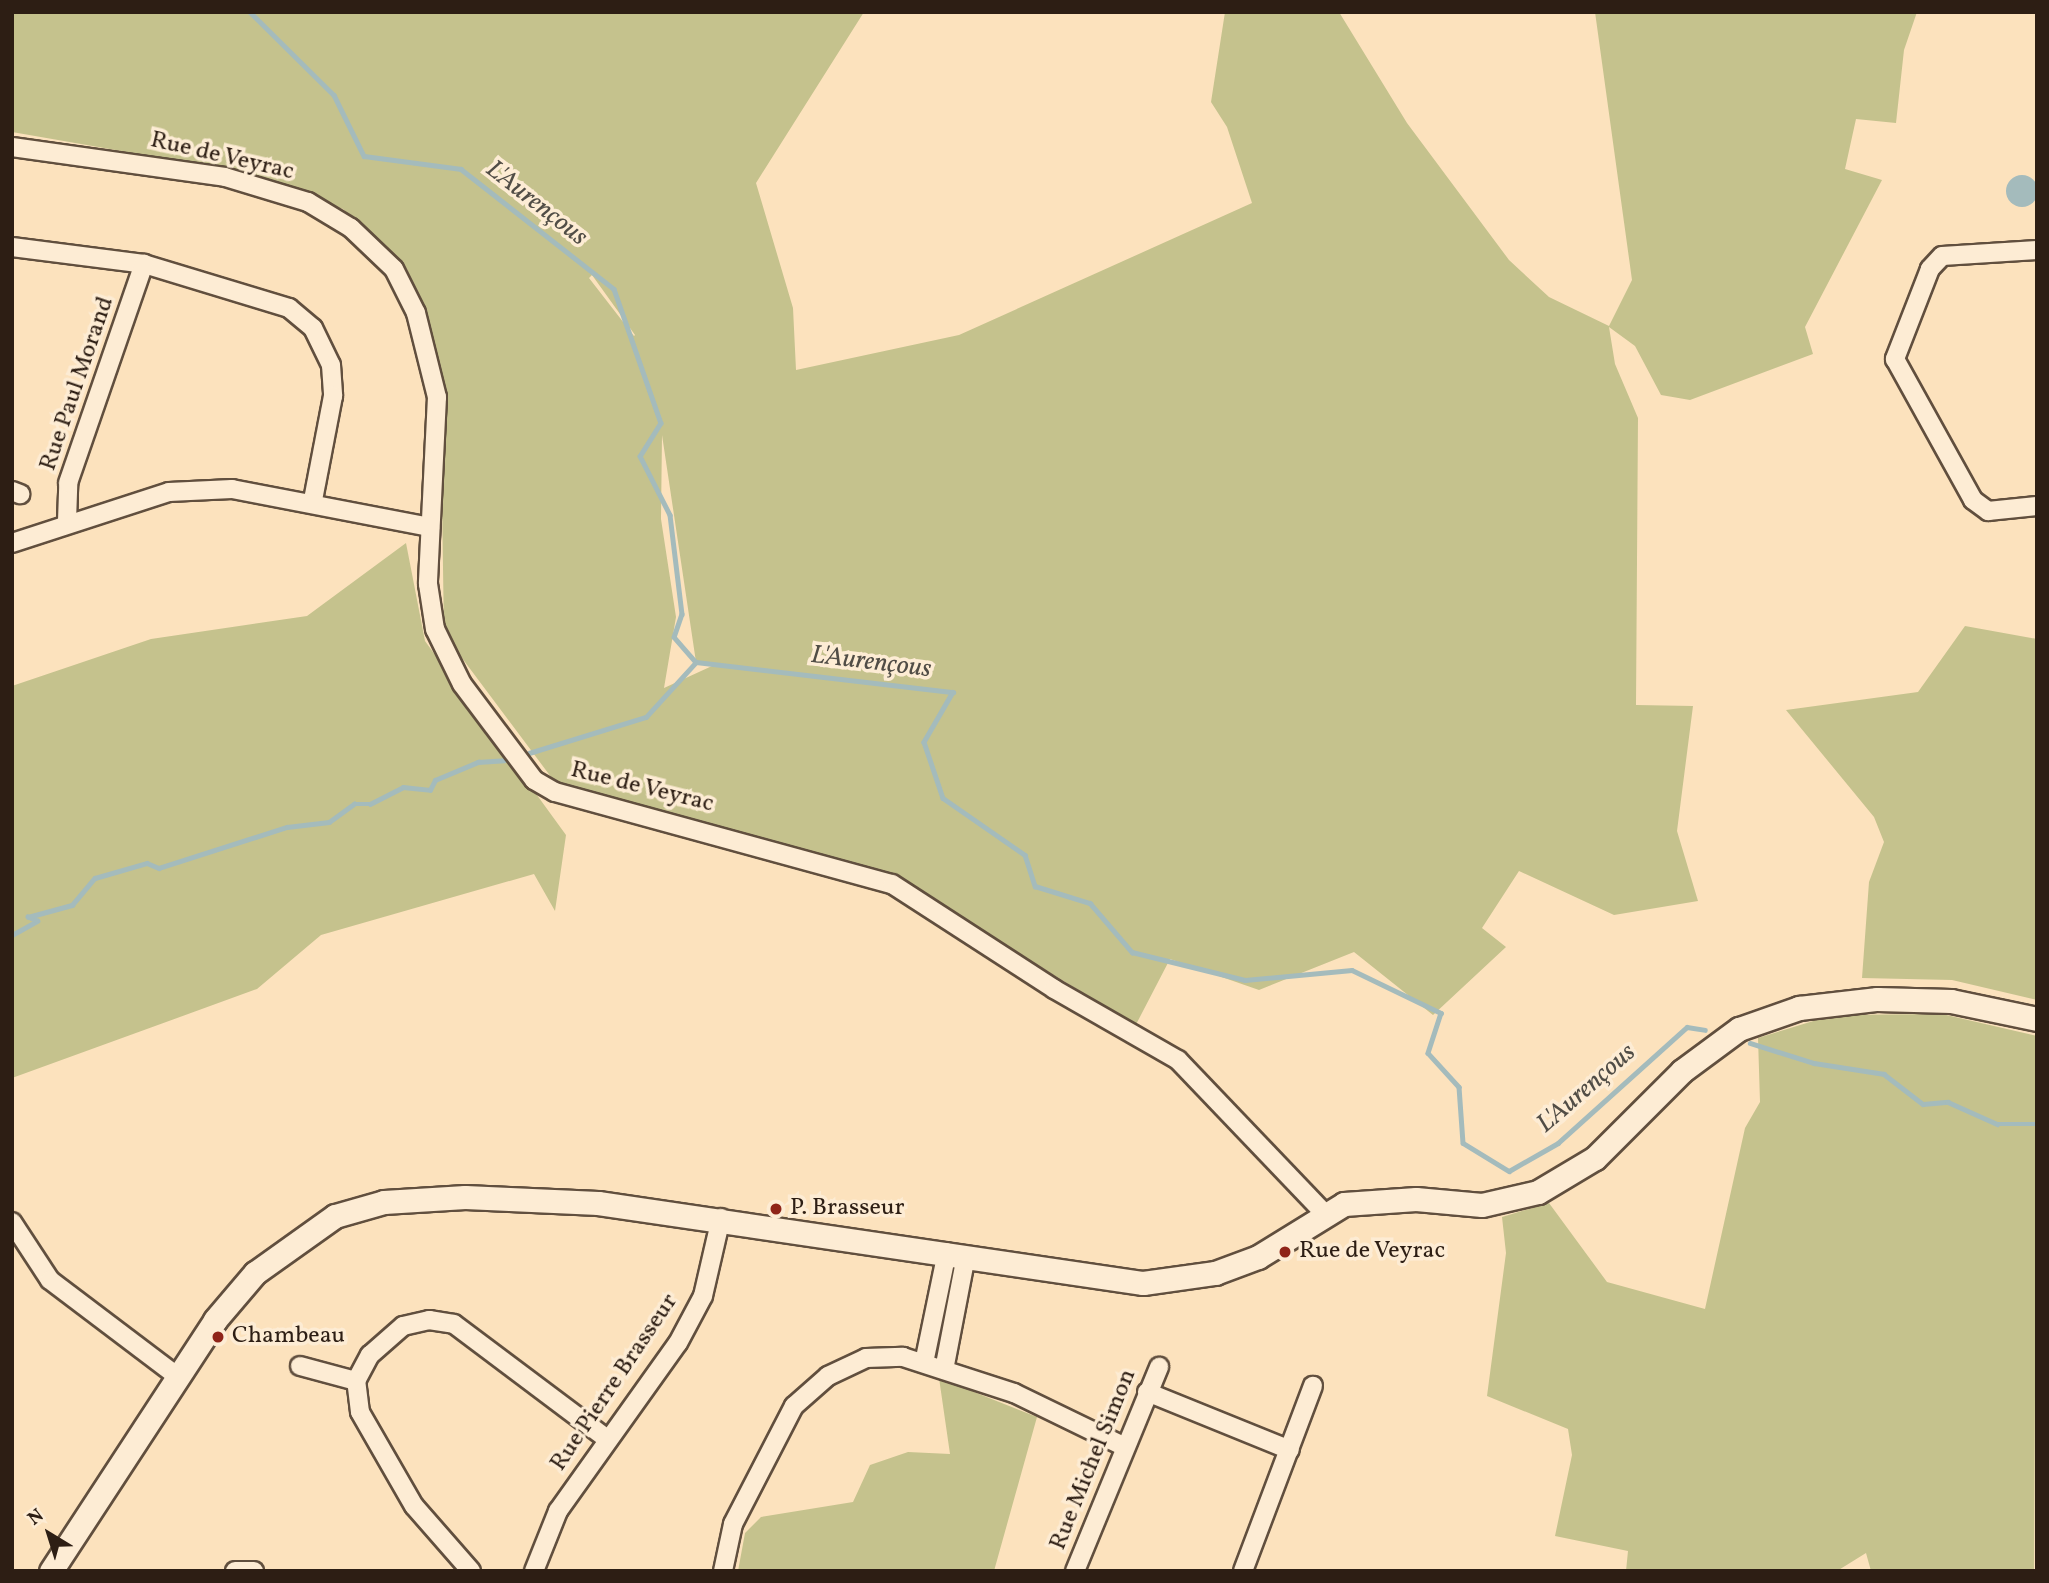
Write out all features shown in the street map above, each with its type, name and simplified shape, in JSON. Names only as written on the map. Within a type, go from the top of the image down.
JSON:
[{"type":"main road","points":[[51,1571],[177,1376],[256,1273],[335,1216],[384,1202],[492,1198],[721,1218],[1143,1283],[1215,1273],[1258,1257],[1344,1204],[1379,1199],[1482,1205],[1538,1192],[1595,1158],[1682,1070],[1739,1029],[1799,1008],[1877,999],[1951,1001],[2037,1019]]},
{"type":"street","name":"Rue de Veyrac","points":[[12,147],[225,177],[308,202],[351,228],[394,269],[416,313],[436,397],[428,584],[435,629],[462,684],[534,779],[555,792],[892,884],[1178,1060],[1326,1215]]},
{"type":"street","points":[[12,247],[144,264],[289,308],[313,328],[331,365],[334,396],[313,500]]},
{"type":"street","points":[[2037,250],[1942,256],[1930,269],[1895,359],[1973,500],[1988,511],[2037,506]]},
{"type":"street","name":"Rue Paul Morand","points":[[67,521],[68,483],[144,264]]},
{"type":"street","points":[[12,543],[67,521],[169,492],[232,489],[313,500],[430,527]]},
{"type":"street","name":"Rue Pierre Brasseur","points":[[534,1571],[558,1511],[606,1438],[678,1343],[703,1296],[721,1218]]},
{"type":"street","points":[[12,1222],[50,1280],[177,1376]]},
{"type":"street","points":[[924,1363],[956,1254]]},
{"type":"street","points":[[944,1370],[956,1254]]},
{"type":"street","points":[[471,1571],[414,1506],[360,1412],[356,1381],[370,1355],[403,1326],[429,1320],[454,1324],[606,1438]]},
{"type":"street","points":[[723,1571],[733,1524],[794,1406],[828,1376],[866,1358],[924,1363],[1014,1393],[1123,1446]]},
{"type":"street","points":[[300,1366],[356,1381]]},
{"type":"street","name":"Rue Michel Simon","points":[[1075,1571],[1123,1446],[1158,1367]]},
{"type":"street","points":[[1243,1571],[1313,1386]]},
{"type":"street","points":[[1147,1392],[1290,1450]]},
{"type":"street","points":[[235,1571],[254,1571]]},
{"type":"shaded area","points":[[12,12],[864,12],[756,183],[793,308],[796,370],[959,335],[1252,203],[1227,127],[1211,102],[1225,12],[1339,12],[1407,123],[1509,260],[1549,297],[1609,326],[1632,280],[1595,12],[1917,12],[1904,50],[1896,123],[1856,119],[1845,169],[1882,180],[1805,327],[1813,354],[1690,400],[1661,395],[1635,346],[1609,327],[1615,364],[1638,418],[1636,705],[1693,706],[1677,831],[1698,901],[1614,915],[1519,871],[1482,928],[1506,947],[1433,1015],[1354,952],[1259,990],[1170,959],[1129,1038],[1080,991],[883,871],[557,785],[444,634],[440,368],[407,269],[343,209],[236,171],[12,132]],"holes":[[[592,275],[635,335],[634,336],[589,278]],[[662,435],[696,662],[712,666],[664,688],[676,617],[661,519]]]},
{"type":"shaded area","points":[[406,543],[425,641],[566,835],[555,911],[534,874],[321,935],[257,989],[12,1078],[12,686],[151,639],[307,616]]},
{"type":"shaded area","points":[[1965,626],[2037,639],[2037,1000],[1952,980],[1862,978],[1869,882],[1884,842],[1874,817],[1786,710],[1918,692]]},
{"type":"shaded area","points":[[1942,1014],[2037,1036],[2034,1571],[1871,1571],[1866,1553],[1837,1571],[1626,1571],[1628,1551],[1555,1536],[1572,1455],[1568,1429],[1487,1396],[1506,1253],[1502,1217],[1549,1203],[1607,1282],[1705,1309],[1745,1128],[1760,1102],[1758,1038],[1833,1015]]},
{"type":"shaded area","points":[[939,1378],[1037,1417],[994,1571],[738,1571],[745,1533],[761,1517],[853,1502],[870,1465],[908,1452],[950,1454]]},
{"type":"water","points":[[2022,175],[2033,180],[2038,191],[2033,202],[2022,207],[2011,202],[2006,191],[2011,180]]},
{"type":"waterway","name":"L'Aurençous","points":[[250,12],[334,95],[364,156],[461,169],[614,289],[661,423],[640,456],[670,515],[682,614],[674,637],[696,662],[953,692],[924,742],[943,798],[1025,855],[1035,886],[1090,903],[1132,952],[1245,980],[1352,970],[1441,1013],[1428,1053],[1459,1087],[1463,1143],[1509,1171],[1558,1143],[1687,1027],[1705,1030]]},
{"type":"waterway","points":[[529,753],[646,717],[696,662]]},
{"type":"waterway","points":[[12,935],[37,921],[28,917],[72,905],[95,878],[147,863],[159,868],[287,827],[329,822],[354,804],[370,804],[403,787],[430,790],[435,780],[478,762],[504,760]]},
{"type":"waterway","name":"L'Aurençous","points":[[1750,1043],[1814,1063],[1884,1074],[1923,1104],[1948,1102],[1997,1124],[2037,1124]]},
{"type":"place","name":"P. Brasseur","points":[[776,1209]]},
{"type":"place","name":"Rue de Veyrac","points":[[1285,1252]]},
{"type":"place","name":"Chambeau","points":[[218,1337]]}]
